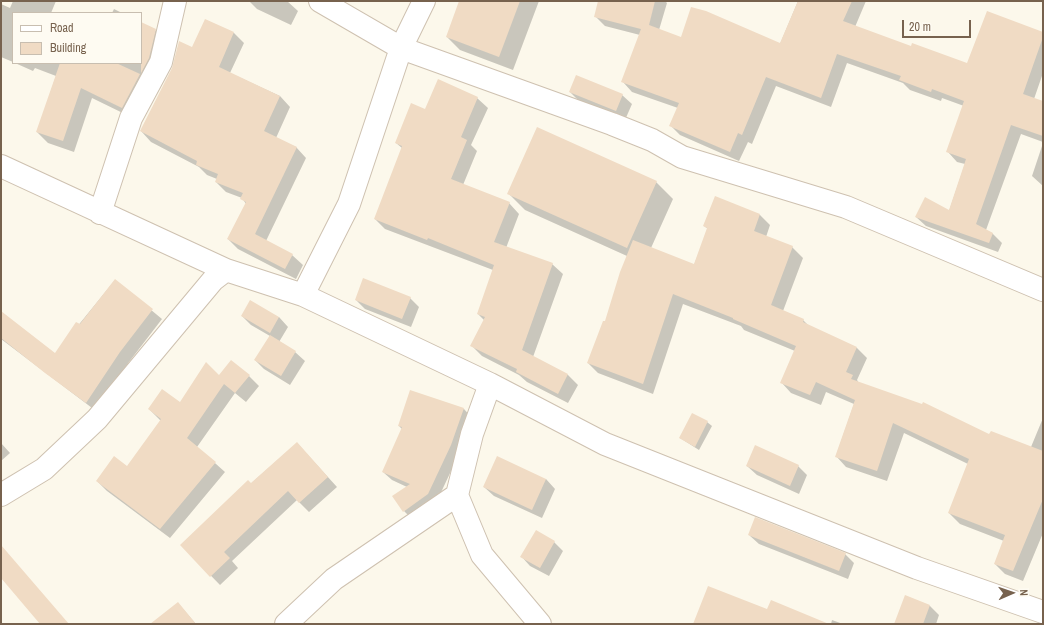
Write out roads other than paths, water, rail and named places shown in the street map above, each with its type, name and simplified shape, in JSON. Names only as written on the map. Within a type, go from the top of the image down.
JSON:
[{"type":"street","points":[[100,213],[131,118],[161,62],[175,1]]},
{"type":"street","points":[[320,1],[401,48],[612,124],[652,140],[682,157],[846,207],[1043,290]]},
{"type":"street","points":[[303,295],[349,204],[401,48],[424,1]]},
{"type":"street","points":[[1,166],[226,270],[303,295],[490,384],[605,444],[910,565],[1043,612]]},
{"type":"street","points":[[1,495],[44,469],[97,419],[213,280],[226,270]]},
{"type":"street","points":[[490,384],[472,434],[457,495],[482,554],[540,624]]},
{"type":"street","points":[[286,624],[334,579],[457,495]]}]
